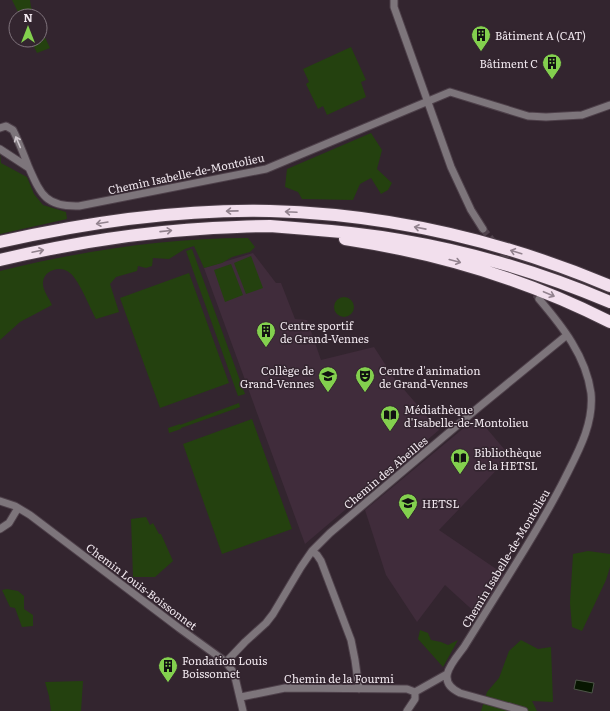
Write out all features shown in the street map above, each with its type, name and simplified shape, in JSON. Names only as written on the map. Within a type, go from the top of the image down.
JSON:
[{"type":"highway","points":[[0,242],[74,227],[144,217],[199,212],[270,211],[312,213],[397,224],[446,233],[530,256],[610,286]]},
{"type":"highway","points":[[0,260],[54,248],[123,236],[170,231],[212,228],[336,231],[384,236],[485,258],[532,272],[610,302]]},
{"type":"highway","points":[[270,230],[348,240],[405,250],[453,261],[522,283],[566,301],[610,322]]},
{"type":"street","points":[[394,0],[394,7],[456,179],[471,210],[483,229]]},
{"type":"street","name":"Chemin Isabelle-de-Montolieu","points":[[0,128],[6,126],[13,130],[38,190],[46,198],[56,204],[66,207],[79,206],[266,169],[427,100],[450,92],[528,116],[546,117],[582,115],[610,105]]},
{"type":"street","points":[[0,149],[29,168]]},
{"type":"street","name":"Chemin Isabelle-de-Montolieu","points":[[447,674],[537,530],[582,446],[589,419],[591,394],[585,370],[579,355],[567,335],[539,299]]},
{"type":"street","name":"Chemin des Abeilles","points":[[226,662],[266,622],[300,566],[330,532],[567,335]]},
{"type":"street","name":"Chemin Louis-Boissonnet","points":[[0,501],[18,508],[30,515],[226,662],[234,673],[241,697],[243,711]]},
{"type":"street","points":[[0,529],[9,523],[18,508]]},
{"type":"street","points":[[312,551],[321,561],[351,640],[356,660],[359,689]]},
{"type":"street","points":[[407,711],[415,699],[414,692],[447,674],[448,684],[455,691],[524,711]]},
{"type":"street","name":"Chemin de la Fourmi","points":[[241,697],[285,688],[407,690],[414,692]]},
{"type":"shaded area","name":"Collège de Grand-Vennes","points":[[253,253],[276,283],[281,283],[295,319],[307,320],[321,360],[374,347],[394,378],[439,430],[305,544],[204,268]]},
{"type":"shaded area","name":"HETSL","points":[[477,417],[510,456],[439,530],[505,575],[479,616],[445,585],[417,622],[386,575],[365,510]]},
{"type":"shaded area","points":[[576,680],[594,683],[592,693],[574,689]]},
{"type":"green space","points":[[12,0],[30,0],[31,8],[16,8]]},
{"type":"green space","points":[[48,44],[50,48],[37,53],[35,48],[48,48]]},
{"type":"green space","points":[[351,47],[366,80],[361,82],[366,97],[327,115],[323,106],[318,109],[306,84],[309,82],[303,69]]},
{"type":"green space","points":[[371,133],[382,150],[377,169],[392,183],[388,190],[381,194],[371,178],[360,184],[353,200],[302,199],[298,192],[285,187],[287,169]]},
{"type":"green space","points":[[0,154],[1,163],[27,177],[34,194],[43,205],[66,212],[67,219],[0,234]]},
{"type":"green space","points":[[248,238],[255,247],[250,252],[232,257],[222,263],[204,268],[194,246],[185,249],[169,259],[153,258],[152,266],[146,268],[138,266],[137,271],[116,277],[110,284],[119,312],[96,319],[81,288],[70,273],[62,269],[54,270],[46,274],[43,282],[45,291],[52,305],[20,322],[0,340],[0,271],[61,257],[123,247],[186,240]]},
{"type":"green space","points":[[192,249],[245,394],[238,396],[186,251]]},
{"type":"green space","points":[[251,256],[263,288],[246,294],[234,263]]},
{"type":"green space","points":[[231,264],[243,295],[225,302],[214,270]]},
{"type":"green space","points":[[189,273],[229,383],[160,408],[120,298]]},
{"type":"green space","points":[[340,297],[348,297],[354,303],[354,311],[348,317],[340,317],[334,311],[334,303]]},
{"type":"green space","points":[[239,403],[240,407],[169,433],[168,428]]},
{"type":"green space","points":[[252,419],[292,529],[222,554],[183,444]]},
{"type":"green space","points":[[146,517],[150,525],[153,523],[159,534],[161,534],[173,561],[155,577],[133,577],[131,519]]},
{"type":"green space","points":[[588,551],[610,554],[610,567],[606,580],[582,631],[572,627],[570,603],[573,554]]},
{"type":"green space","points":[[7,589],[18,591],[24,596],[24,609],[33,615],[33,626],[22,627],[15,608],[10,607],[2,590]]},
{"type":"green space","points":[[420,630],[428,633],[431,640],[448,645],[458,640],[443,667],[418,639]]},
{"type":"green space","points":[[521,640],[538,649],[551,647],[553,702],[532,701],[537,711],[481,711],[487,692],[499,678],[509,651]]},
{"type":"green space","points":[[83,681],[81,711],[51,711],[45,682]]},
{"type":"tunnel","points":[[483,229],[539,299]]},
{"type":"place","name":"Bâtiment A (CAT)","points":[[481,52]]},
{"type":"place","name":"Bâtiment C","points":[[552,80]]},
{"type":"place","name":"Centre sportif de Grand-Vennes","points":[[266,348]]},
{"type":"place","name":"Collège de Grand-Vennes","points":[[328,393]]},
{"type":"place","name":"Centre d'animation de Grand-Vennes","points":[[365,393]]},
{"type":"place","name":"Médiathèque d'Isabelle-de-Montolieu","points":[[390,432]]},
{"type":"place","name":"Bibliothèque de la HETSL","points":[[460,475]]},
{"type":"place","name":"HETSL","points":[[408,520]]},
{"type":"place","name":"Fondation Louis Boissonnet","points":[[168,683]]}]
